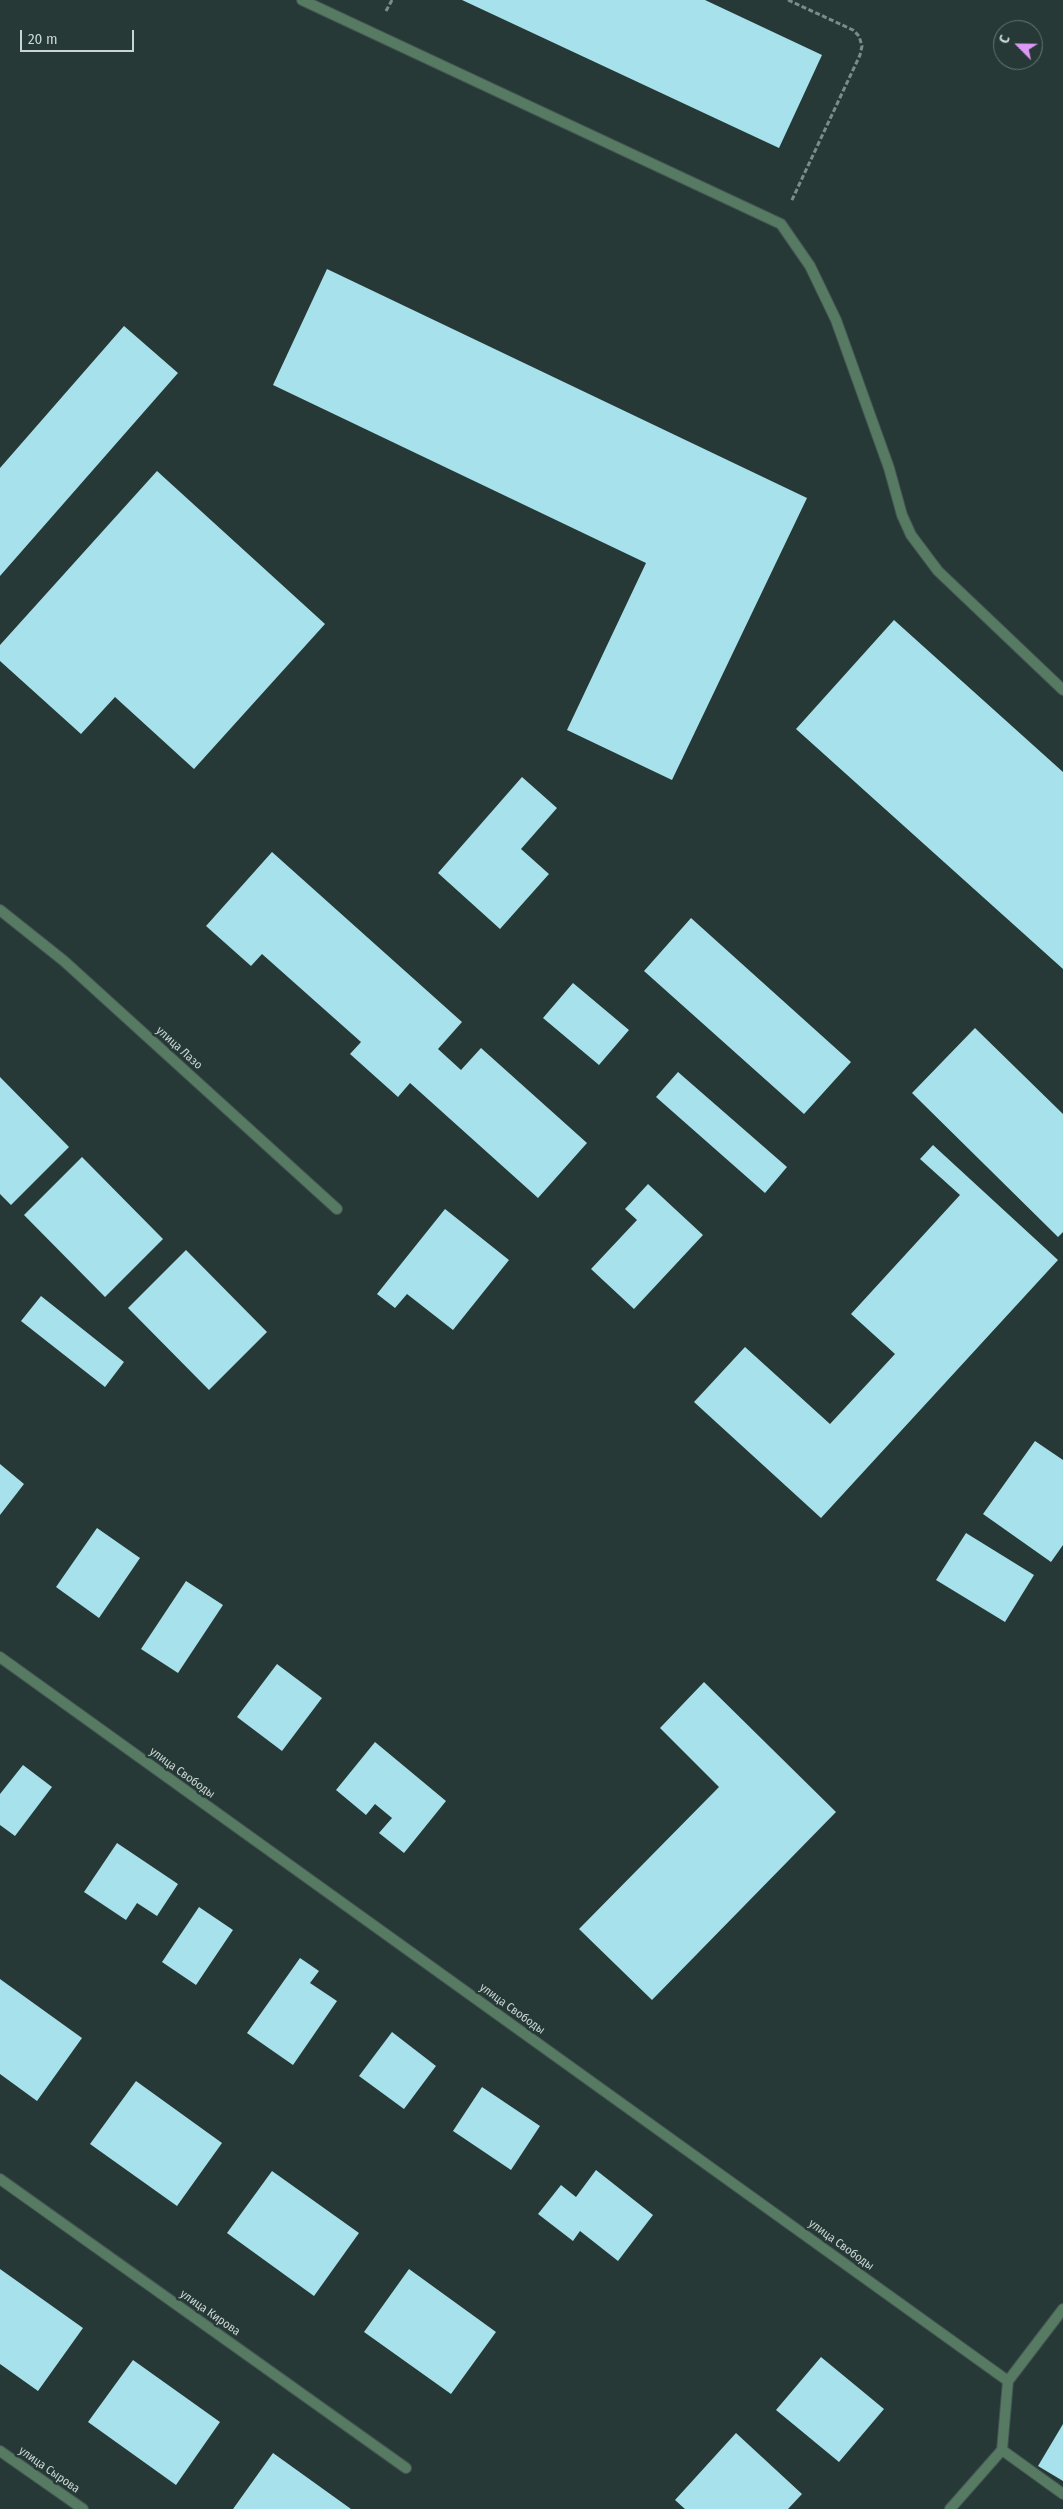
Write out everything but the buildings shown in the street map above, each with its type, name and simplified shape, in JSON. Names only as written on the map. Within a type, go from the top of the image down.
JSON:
[{"type":"street","points":[[302,0],[781,224],[810,266],[836,320],[889,468],[902,515],[911,534],[938,571],[1063,690]]},
{"type":"street","name":"улица Лазо","points":[[0,910],[64,960],[337,1209]]},
{"type":"street","name":"улица Свободы","points":[[0,1657],[1008,2381]]},
{"type":"street","name":"улица Кирова","points":[[0,2179],[406,2468]]},
{"type":"street","points":[[950,2509],[1002,2450],[1008,2381],[1063,2309]]},
{"type":"street","points":[[1002,2450],[1063,2494]]},
{"type":"street","name":"улица Сырова","points":[[0,2451],[83,2509]]},
{"type":"path","points":[[781,224],[860,56],[862,46],[859,36],[853,30],[788,0]]}]
